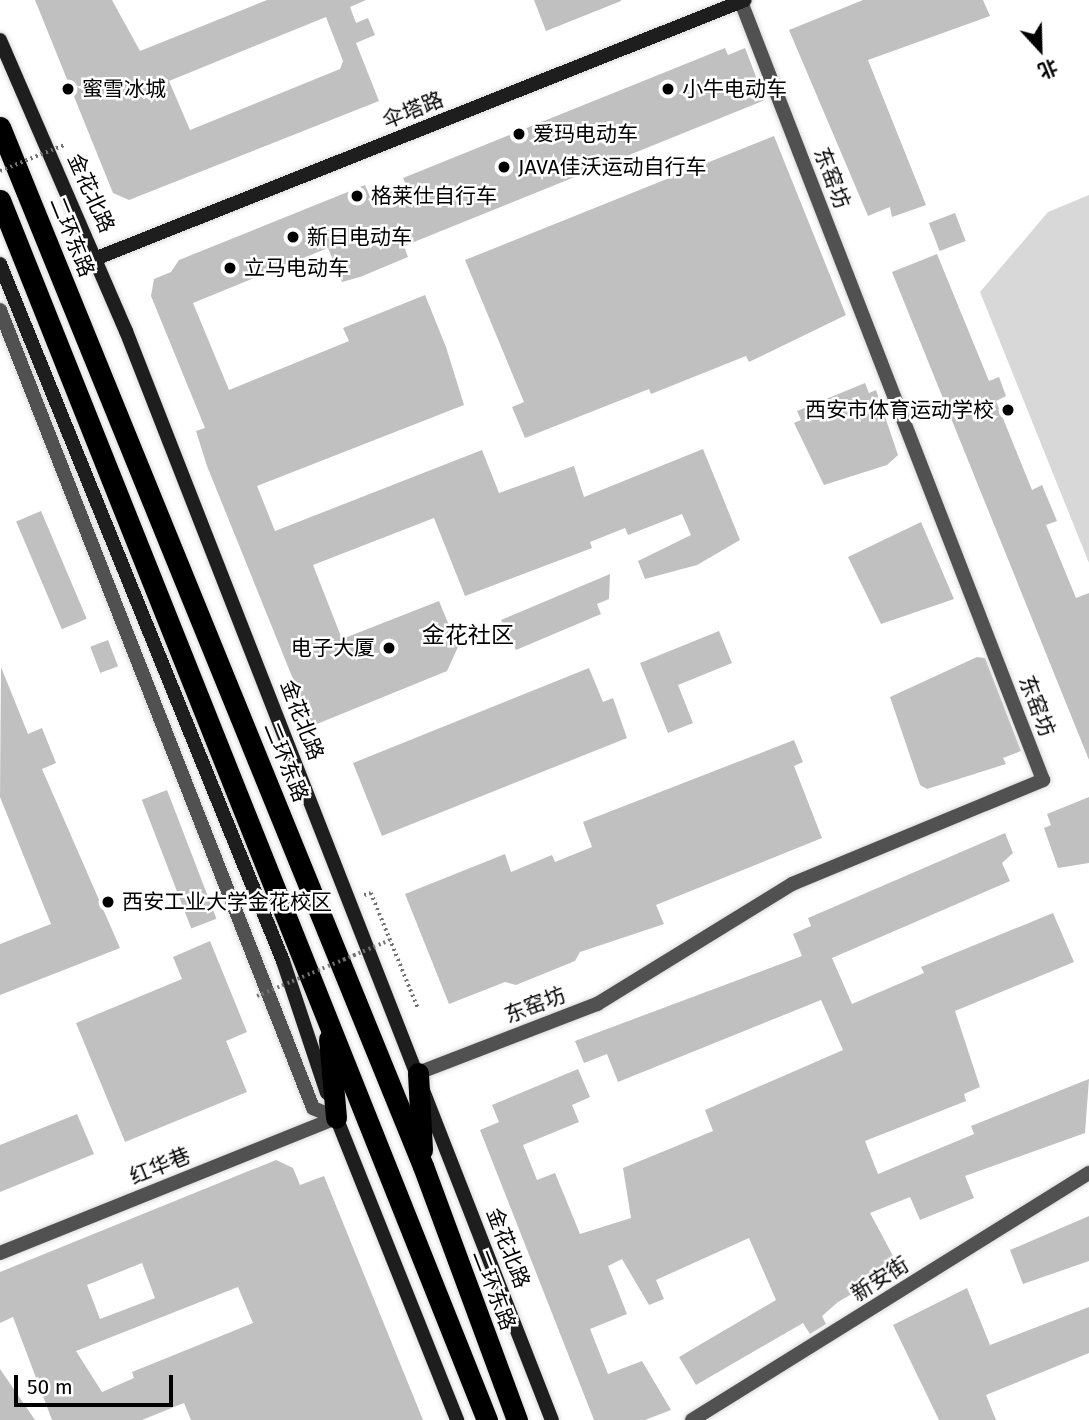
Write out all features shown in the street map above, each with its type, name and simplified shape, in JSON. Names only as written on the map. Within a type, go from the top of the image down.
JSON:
[{"type":"highway","name":"二环东路","points":[[0,127],[423,1166],[517,1420]]},
{"type":"highway","points":[[0,200],[487,1420]]},
{"type":"highway","points":[[327,1020],[336,1118]]},
{"type":"highway","points":[[418,1073],[423,1166]]},
{"type":"main road","name":"伞塔路","points":[[97,258],[743,1]]},
{"type":"main road","name":"金花北路","points":[[0,40],[97,258],[552,1420]]},
{"type":"main road","points":[[1,272],[283,961],[336,1118],[457,1420]]},
{"type":"street","name":"东窑坊","points":[[418,1073],[597,1004],[792,884],[1043,780],[743,1]]},
{"type":"street","points":[[0,310],[313,1108],[336,1118]]},
{"type":"street","name":"红华巷","points":[[0,1253],[336,1118]]},
{"type":"street","name":"新安街","points":[[692,1420],[1089,1173]]},
{"type":"path","points":[[0,171],[64,145]]},
{"type":"path","points":[[370,893],[418,1007]]},
{"type":"path","points":[[257,996],[390,940]]},
{"type":"shaded area","points":[[1089,195],[1089,563],[980,292],[1048,212]]},
{"type":"building","points":[[35,0],[112,0],[140,51],[267,0],[366,0],[350,7],[356,23],[368,18],[375,35],[356,43],[379,101],[129,200],[113,193]],"holes":[[[326,17],[343,61],[340,69],[190,130],[169,81]]]},
{"type":"building","points":[[534,0],[621,0],[621,1],[546,31]]},
{"type":"building","points":[[863,0],[983,0],[990,16],[868,60],[926,205],[892,217],[890,207],[868,216],[789,30]]},
{"type":"building","points":[[725,48],[728,55],[745,48],[765,100],[404,246],[408,257],[360,277],[342,282],[328,248],[193,303],[229,390],[349,341],[343,328],[425,295],[446,347],[464,405],[257,486],[275,531],[482,450],[499,493],[574,466],[584,497],[703,449],[740,540],[697,565],[645,579],[638,561],[691,535],[682,514],[628,535],[625,528],[590,542],[592,548],[465,596],[434,518],[313,565],[342,639],[439,601],[458,647],[447,671],[312,726],[207,466],[196,431],[205,428],[151,296],[154,279],[171,272],[179,260],[365,185],[371,199],[406,185],[403,178]]},
{"type":"building","points":[[774,136],[846,315],[749,362],[746,356],[651,394],[649,389],[525,438],[512,407],[524,402],[465,260]]},
{"type":"building","points":[[955,213],[966,241],[940,251],[929,223]]},
{"type":"building","points":[[937,254],[989,381],[999,377],[1006,396],[996,401],[1032,490],[1042,485],[1057,521],[1046,525],[1076,598],[1089,593],[1089,760],[892,272]]},
{"type":"building","points":[[865,383],[869,393],[876,390],[898,455],[887,465],[824,485],[794,423],[801,420],[797,411]]},
{"type":"building","points":[[41,511],[87,619],[62,629],[16,522]]},
{"type":"building","points":[[921,522],[954,599],[881,624],[848,557]]},
{"type":"building","points":[[610,574],[609,599],[597,604],[601,614],[516,650],[501,620]]},
{"type":"building","points":[[719,631],[732,663],[678,685],[693,723],[668,733],[640,663]]},
{"type":"building","points":[[108,640],[118,666],[100,673],[90,647]]},
{"type":"building","points":[[977,657],[985,658],[1021,751],[1003,758],[1006,764],[927,789],[920,785],[890,697]]},
{"type":"building","points":[[1,667],[28,734],[42,728],[56,763],[42,769],[120,948],[0,995],[0,944],[51,924],[0,797]]},
{"type":"building","points":[[589,668],[603,702],[613,698],[627,738],[382,836],[353,763]]},
{"type":"building","points":[[794,740],[803,762],[794,766],[822,838],[656,905],[664,924],[580,952],[575,961],[516,985],[505,982],[449,1004],[405,894],[505,854],[511,872],[552,855],[555,862],[592,847],[583,822]]},
{"type":"building","points":[[167,790],[216,919],[191,929],[142,800]]},
{"type":"building","points":[[1089,797],[1089,863],[1058,868],[1044,828],[1051,825],[1047,814]]},
{"type":"building","points":[[1005,833],[1013,853],[1002,863],[1010,881],[832,958],[852,1004],[924,973],[921,967],[1053,913],[1074,962],[955,1011],[980,1087],[964,1094],[966,1101],[865,1141],[878,1174],[974,1134],[971,1126],[1089,1079],[1085,1133],[965,1176],[974,1198],[920,1220],[910,1197],[870,1213],[899,1267],[838,1302],[822,1316],[826,1324],[810,1334],[803,1323],[696,1385],[679,1357],[776,1300],[749,1238],[656,1280],[664,1299],[649,1305],[622,1259],[608,1266],[627,1314],[590,1329],[608,1374],[642,1361],[671,1410],[645,1420],[594,1420],[480,1130],[499,1122],[492,1105],[578,1069],[590,1097],[572,1105],[579,1122],[523,1145],[537,1180],[555,1173],[580,1234],[631,1218],[623,1168],[713,1131],[705,1110],[843,1050],[821,1000],[618,1082],[607,1054],[584,1063],[575,1041],[802,956],[793,934],[811,926],[808,918]]},
{"type":"building","points":[[210,941],[247,1032],[226,1041],[247,1092],[125,1142],[76,1023],[182,979],[173,957]]},
{"type":"building","points":[[77,1114],[94,1154],[0,1192],[0,1145]]},
{"type":"building","points":[[276,1160],[293,1168],[300,1185],[324,1176],[423,1420],[191,1420],[184,1403],[142,1420],[52,1420],[13,1317],[0,1323],[0,1272]],"holes":[[[142,1263],[155,1298],[100,1319],[87,1285]],[[238,1287],[253,1323],[132,1372],[134,1378],[102,1392],[76,1351]]]},
{"type":"building","points":[[1089,1216],[1089,1261],[1023,1284],[1010,1250]]},
{"type":"building","points":[[967,1288],[990,1345],[1089,1307],[1089,1353],[986,1395],[996,1420],[939,1420],[893,1325]]},
{"type":"building","points":[[0,1369],[35,1420],[0,1420]]},
{"type":"place","name":"蜜雪冰城","points":[[68,89]]},
{"type":"place","name":"小牛电动车","points":[[668,89]]},
{"type":"place","name":"爱玛电动车","points":[[519,134]]},
{"type":"place","name":"JAVA佳沃运动自行车","points":[[504,167]]},
{"type":"place","name":"格莱仕自行车","points":[[357,196]]},
{"type":"place","name":"新日电动车","points":[[293,237]]},
{"type":"place","name":"立马电动车","points":[[230,268]]},
{"type":"place","name":"西安市体育运动学校","points":[[1008,410]]},
{"type":"place","name":"电子大厦","points":[[389,648]]},
{"type":"place","name":"西安工业大学金花校区","points":[[108,902]]},
{"type":"district","name":"金花社区","points":[[468,635]]}]
